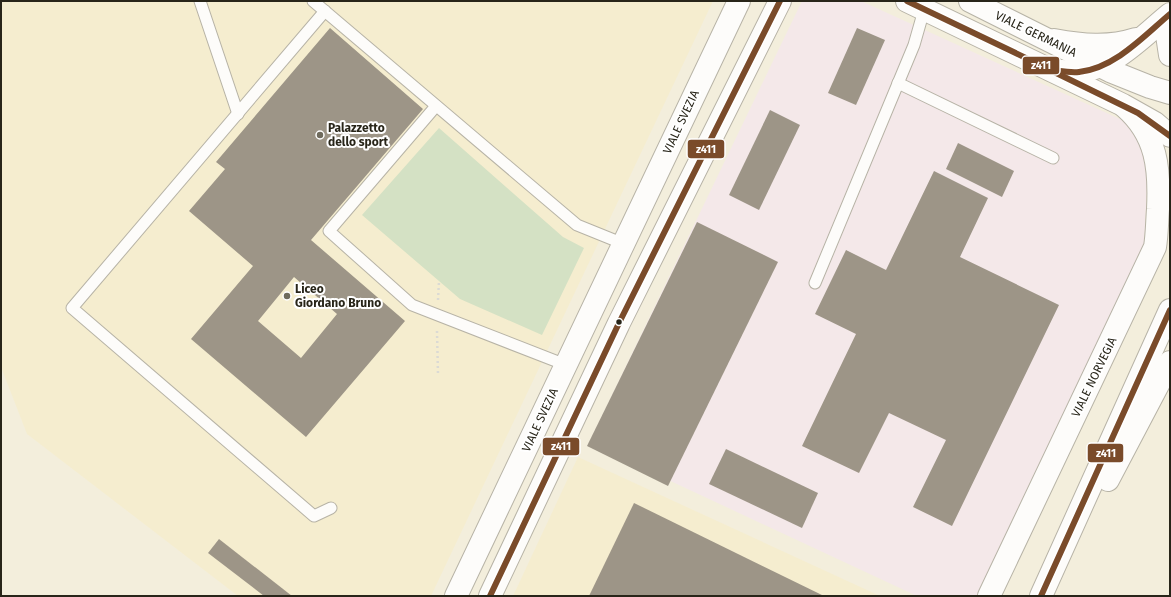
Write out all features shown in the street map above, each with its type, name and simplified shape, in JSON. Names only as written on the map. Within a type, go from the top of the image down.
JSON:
[{"type":"street","name":"VIALE SVEZIA","points":[[456,596],[739,1]]},
{"type":"street","points":[[490,596],[587,393],[619,322],[780,1]]},
{"type":"street","name":"VIALE GERMANIA","points":[[970,1],[1100,65],[1137,82],[1170,93]]},
{"type":"street","points":[[916,5],[1123,105],[1155,123],[1162,142]]},
{"type":"street","points":[[1051,70],[1080,72],[1115,58],[1170,14]]},
{"type":"street","points":[[1170,20],[1167,34],[1170,55]]},
{"type":"street","points":[[1043,38],[1083,45],[1121,44],[1141,37]]},
{"type":"street","name":"VIALE NORVEGIA","points":[[989,596],[1154,252],[1156,242],[1162,142]]},
{"type":"street","points":[[1041,596],[1170,310]]},
{"type":"street","points":[[1046,596],[1170,362]]},
{"type":"lane","points":[[200,1],[238,114]]},
{"type":"lane","points":[[313,1],[577,225],[624,244]]},
{"type":"lane","points":[[815,283],[914,45],[916,5]]},
{"type":"lane","points":[[325,11],[72,308],[314,516],[331,508]]},
{"type":"lane","points":[[898,83],[1053,158]]},
{"type":"lane","points":[[436,106],[329,231],[412,305],[566,365]]},
{"type":"shaded area","name":"Liceo Giordano Bruno","points":[[1,1],[713,1],[431,596],[238,596],[27,434],[1,367]]},
{"type":"shaded area","points":[[802,1],[861,1],[1133,125],[1148,164],[1144,247],[977,596],[917,596],[589,443]]},
{"type":"shaded area","points":[[578,457],[880,596],[513,596]]},
{"type":"green space","points":[[439,128],[563,237],[584,248],[542,335],[460,299],[362,215]]},
{"type":"building","points":[[330,28],[423,109],[311,240],[405,321],[306,437],[191,339],[253,266],[189,211],[225,169],[216,162]],"holes":[[[294,277],[337,314],[301,358],[258,321]]]},
{"type":"building","points":[[857,28],[885,40],[856,105],[828,93]]},
{"type":"building","points":[[770,110],[800,125],[759,210],[729,195]]},
{"type":"building","points":[[958,143],[1014,171],[1002,197],[946,169]]},
{"type":"building","points":[[934,171],[988,198],[960,257],[1059,305],[952,526],[913,507],[946,440],[889,413],[859,473],[802,446],[856,334],[815,314],[846,250],[886,270]]},
{"type":"building","points":[[697,222],[778,262],[668,486],[587,446]]},
{"type":"building","points":[[726,449],[818,493],[802,528],[709,484]]},
{"type":"building","points":[[634,503],[824,596],[589,596]]},
{"type":"building","points":[[219,539],[292,596],[264,596],[208,553]]},
{"type":"transit line","name":"z411","points":[[490,596],[619,323],[780,1]]},
{"type":"transit line","name":"z411","points":[[907,1],[1051,70],[1072,72],[1092,69],[1117,58],[1170,14]]},
{"type":"transit line","name":"z411","points":[[1048,69],[1138,113],[1170,136]]},
{"type":"transit line","name":"z411","points":[[1041,596],[1170,310]]},
{"type":"place","name":"Palazzetto dello sport","points":[[320,135]]},
{"type":"place","name":"Liceo Giordano Bruno","points":[[287,296]]}]
